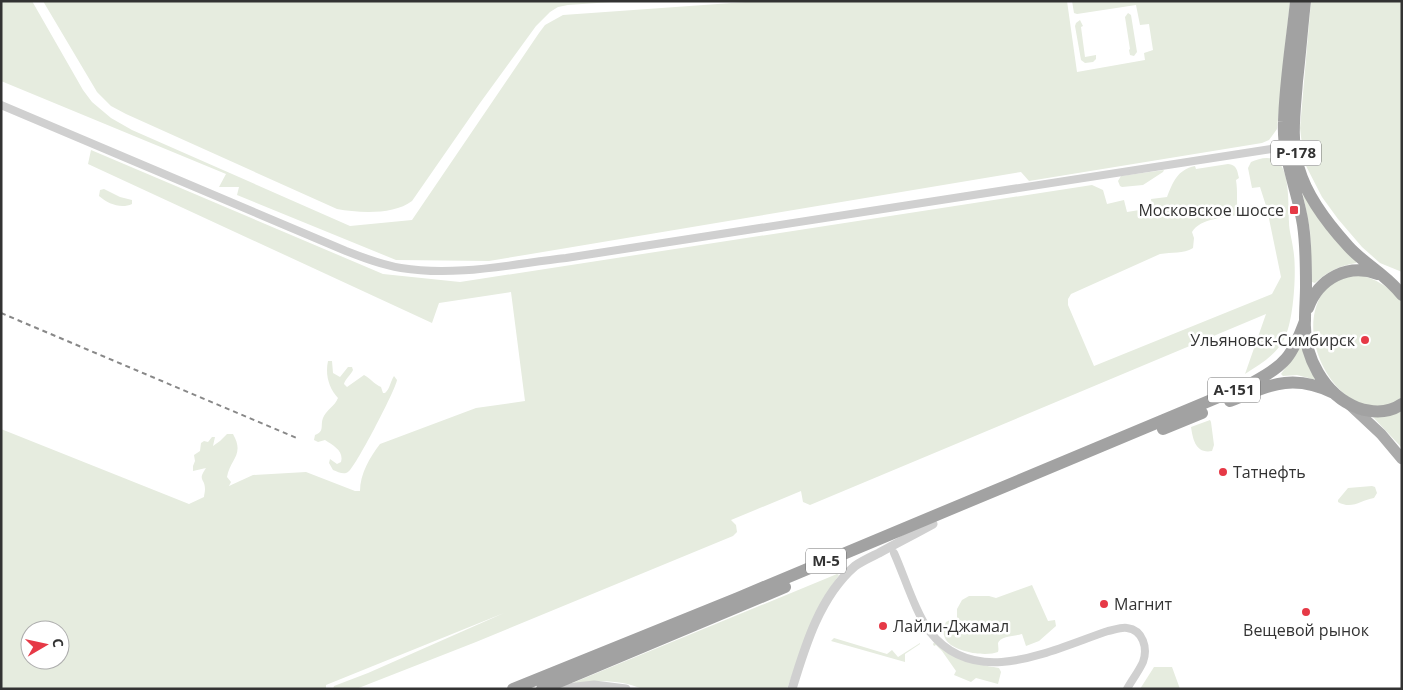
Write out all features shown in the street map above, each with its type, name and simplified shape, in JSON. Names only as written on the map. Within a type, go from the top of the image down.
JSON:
[{"type":"highway","name":"Р-178","points":[[1296,1],[1284,122],[1284,147],[1294,182],[1303,227],[1306,279],[1305,318],[1309,352],[1322,381],[1349,404]]},
{"type":"highway","name":"Р-178","points":[[1305,1],[1294,118],[1294,139],[1298,168],[1307,190],[1321,213],[1349,247],[1402,295]]},
{"type":"highway","name":"А-151","points":[[1137,431],[1252,383],[1282,364],[1292,351],[1316,292],[1334,276],[1357,270],[1372,272],[1402,281]]},
{"type":"highway","name":"А-151","points":[[1218,406],[1256,390],[1280,383],[1308,383],[1334,393]]},
{"type":"highway","points":[[1349,404],[1374,412],[1391,410],[1402,404]]},
{"type":"highway","name":"М-5","points":[[513,689],[1069,463],[1218,406]]},
{"type":"highway","name":"М-5","points":[[542,689],[933,524],[1137,431]]},
{"type":"main road","points":[[1349,404],[1382,434],[1402,460]]},
{"type":"street","points":[[1,104],[352,254],[383,264],[420,270],[446,271],[480,269],[576,256],[1284,147]]},
{"type":"street","points":[[792,689],[808,641],[828,599],[841,580],[857,565],[933,524]]},
{"type":"street","points":[[894,552],[930,634],[955,655],[978,663],[1005,665],[1032,659],[1108,631],[1125,628],[1137,632],[1141,636],[1145,648],[1143,662],[1129,686]]},
{"type":"street","points":[[559,689],[594,687],[626,689]]},
{"type":"shaded area","points":[[1,1],[32,1],[83,90],[92,102],[111,118],[132,130],[350,226],[412,220],[539,33],[545,25],[563,15],[760,1],[1067,1],[1077,72],[1145,60],[1144,53],[1153,50],[1149,24],[1140,25],[1136,5],[1077,14],[1074,13],[1072,1],[1290,1],[1277,129],[1269,140],[1262,143],[1029,181],[1021,172],[489,261],[396,260],[237,195],[239,187],[219,187],[226,174],[1,81]]},
{"type":"shaded area","points":[[43,1],[626,1],[568,5],[558,7],[550,12],[536,26],[412,201],[396,209],[366,212],[337,209],[111,106],[97,92]]},
{"type":"shaded area","points":[[1311,1],[1402,1],[1402,272],[1380,263],[1362,247],[1322,197],[1304,162],[1300,128]]},
{"type":"shaded area","points":[[1128,13],[1131,15],[1137,52],[1134,56],[1130,55],[1129,50],[1125,17]]},
{"type":"shaded area","points":[[1080,20],[1083,26],[1081,27],[1085,57],[1096,55],[1096,59],[1093,62],[1085,63],[1081,60],[1075,26]]},
{"type":"shaded area","points":[[91,150],[383,274],[460,282],[1092,185],[1103,190],[1107,204],[1124,200],[1127,212],[1152,208],[1151,199],[1167,197],[1176,177],[1184,170],[1195,166],[1196,169],[1228,164],[1233,165],[1239,178],[1236,180],[1238,215],[1213,219],[1196,227],[1192,232],[1194,238],[1193,248],[1189,250],[1160,254],[1071,294],[1068,299],[1068,305],[1094,366],[1272,294],[1281,277],[1267,209],[1260,187],[1252,188],[1248,168],[1251,162],[1262,158],[1276,160],[1283,168],[1287,183],[1289,225],[1295,267],[1293,304],[1289,327],[1279,348],[1245,374],[1266,314],[810,505],[803,502],[801,491],[731,520],[736,525],[737,532],[733,536],[476,642],[356,689],[333,689],[334,686],[504,613],[326,685],[326,689],[1,689],[1,429],[189,504],[204,497],[205,490],[202,477],[206,468],[193,471],[194,455],[200,451],[201,443],[204,441],[208,442],[212,437],[215,437],[213,446],[227,434],[233,434],[238,447],[236,457],[227,477],[231,482],[229,486],[253,475],[306,472],[355,491],[360,491],[366,466],[380,444],[476,408],[525,401],[511,292],[439,303],[432,323],[88,164]]},
{"type":"shaded area","points":[[1164,170],[1143,185],[1122,187],[1118,181],[1121,176]]},
{"type":"shaded area","points":[[104,189],[120,197],[132,200],[132,204],[119,206],[106,201],[99,196],[100,190]]},
{"type":"shaded area","points":[[1302,190],[1357,260],[1356,263],[1339,267],[1329,272],[1315,283],[1312,282],[1310,230]]},
{"type":"shaded area","points":[[1357,274],[1382,284],[1402,302],[1402,398],[1382,406],[1362,404],[1345,394],[1330,378],[1319,358],[1314,336],[1314,314],[1325,288],[1334,282]]},
{"type":"shaded area","points":[[1302,344],[1320,381],[1297,375],[1283,376],[1281,374]]},
{"type":"shaded area","points":[[328,361],[332,361],[333,373],[340,377],[348,367],[352,367],[353,370],[344,384],[347,387],[364,375],[381,387],[383,393],[385,393],[394,376],[397,380],[390,398],[366,444],[352,468],[345,473],[333,470],[329,463],[330,459],[337,464],[341,462],[342,458],[338,449],[325,440],[318,442],[314,440],[315,435],[321,430],[324,415],[338,398],[328,381]]},
{"type":"shaded area","points":[[1402,409],[1402,448],[1372,416]]},
{"type":"shaded area","points":[[1210,420],[1214,445],[1212,451],[1207,451],[1202,450],[1196,445],[1191,427]]},
{"type":"shaded area","points":[[1375,487],[1377,493],[1374,498],[1352,505],[1338,502],[1348,488]]},
{"type":"shaded area","points":[[837,574],[839,575],[822,602],[809,630],[787,689],[643,689],[625,683],[607,681],[570,684]]},
{"type":"shaded area","points":[[1032,585],[1048,621],[1055,620],[1056,626],[1039,641],[1026,646],[1022,634],[1008,637],[999,641],[998,652],[985,654],[961,650],[948,643],[943,632],[944,628],[946,622],[950,620],[957,621],[957,609],[962,600],[969,596],[996,598]]},
{"type":"shaded area","points":[[834,638],[887,654],[892,650],[898,657],[920,644],[905,654],[905,662],[831,641]]},
{"type":"shaded area","points":[[935,641],[951,653],[965,660],[999,668],[1001,672],[998,684],[976,678],[971,682],[954,675],[956,671],[942,651],[936,645],[934,646]]},
{"type":"shaded area","points":[[1154,667],[1172,667],[1180,689],[1140,689]]},
{"type":"railway","points":[[1,313],[299,439]]},
{"type":"place","name":"Московское шоссе","points":[[1294,210]]},
{"type":"place","name":"Ульяновск-Симбирск","points":[[1365,340]]},
{"type":"place","name":"Татнефть","points":[[1223,472]]},
{"type":"place","name":"Магнит","points":[[1104,604]]},
{"type":"place","name":"Вещевой рынок","points":[[1306,612]]},
{"type":"place","name":"Лайли-Джамал","points":[[883,626]]}]
